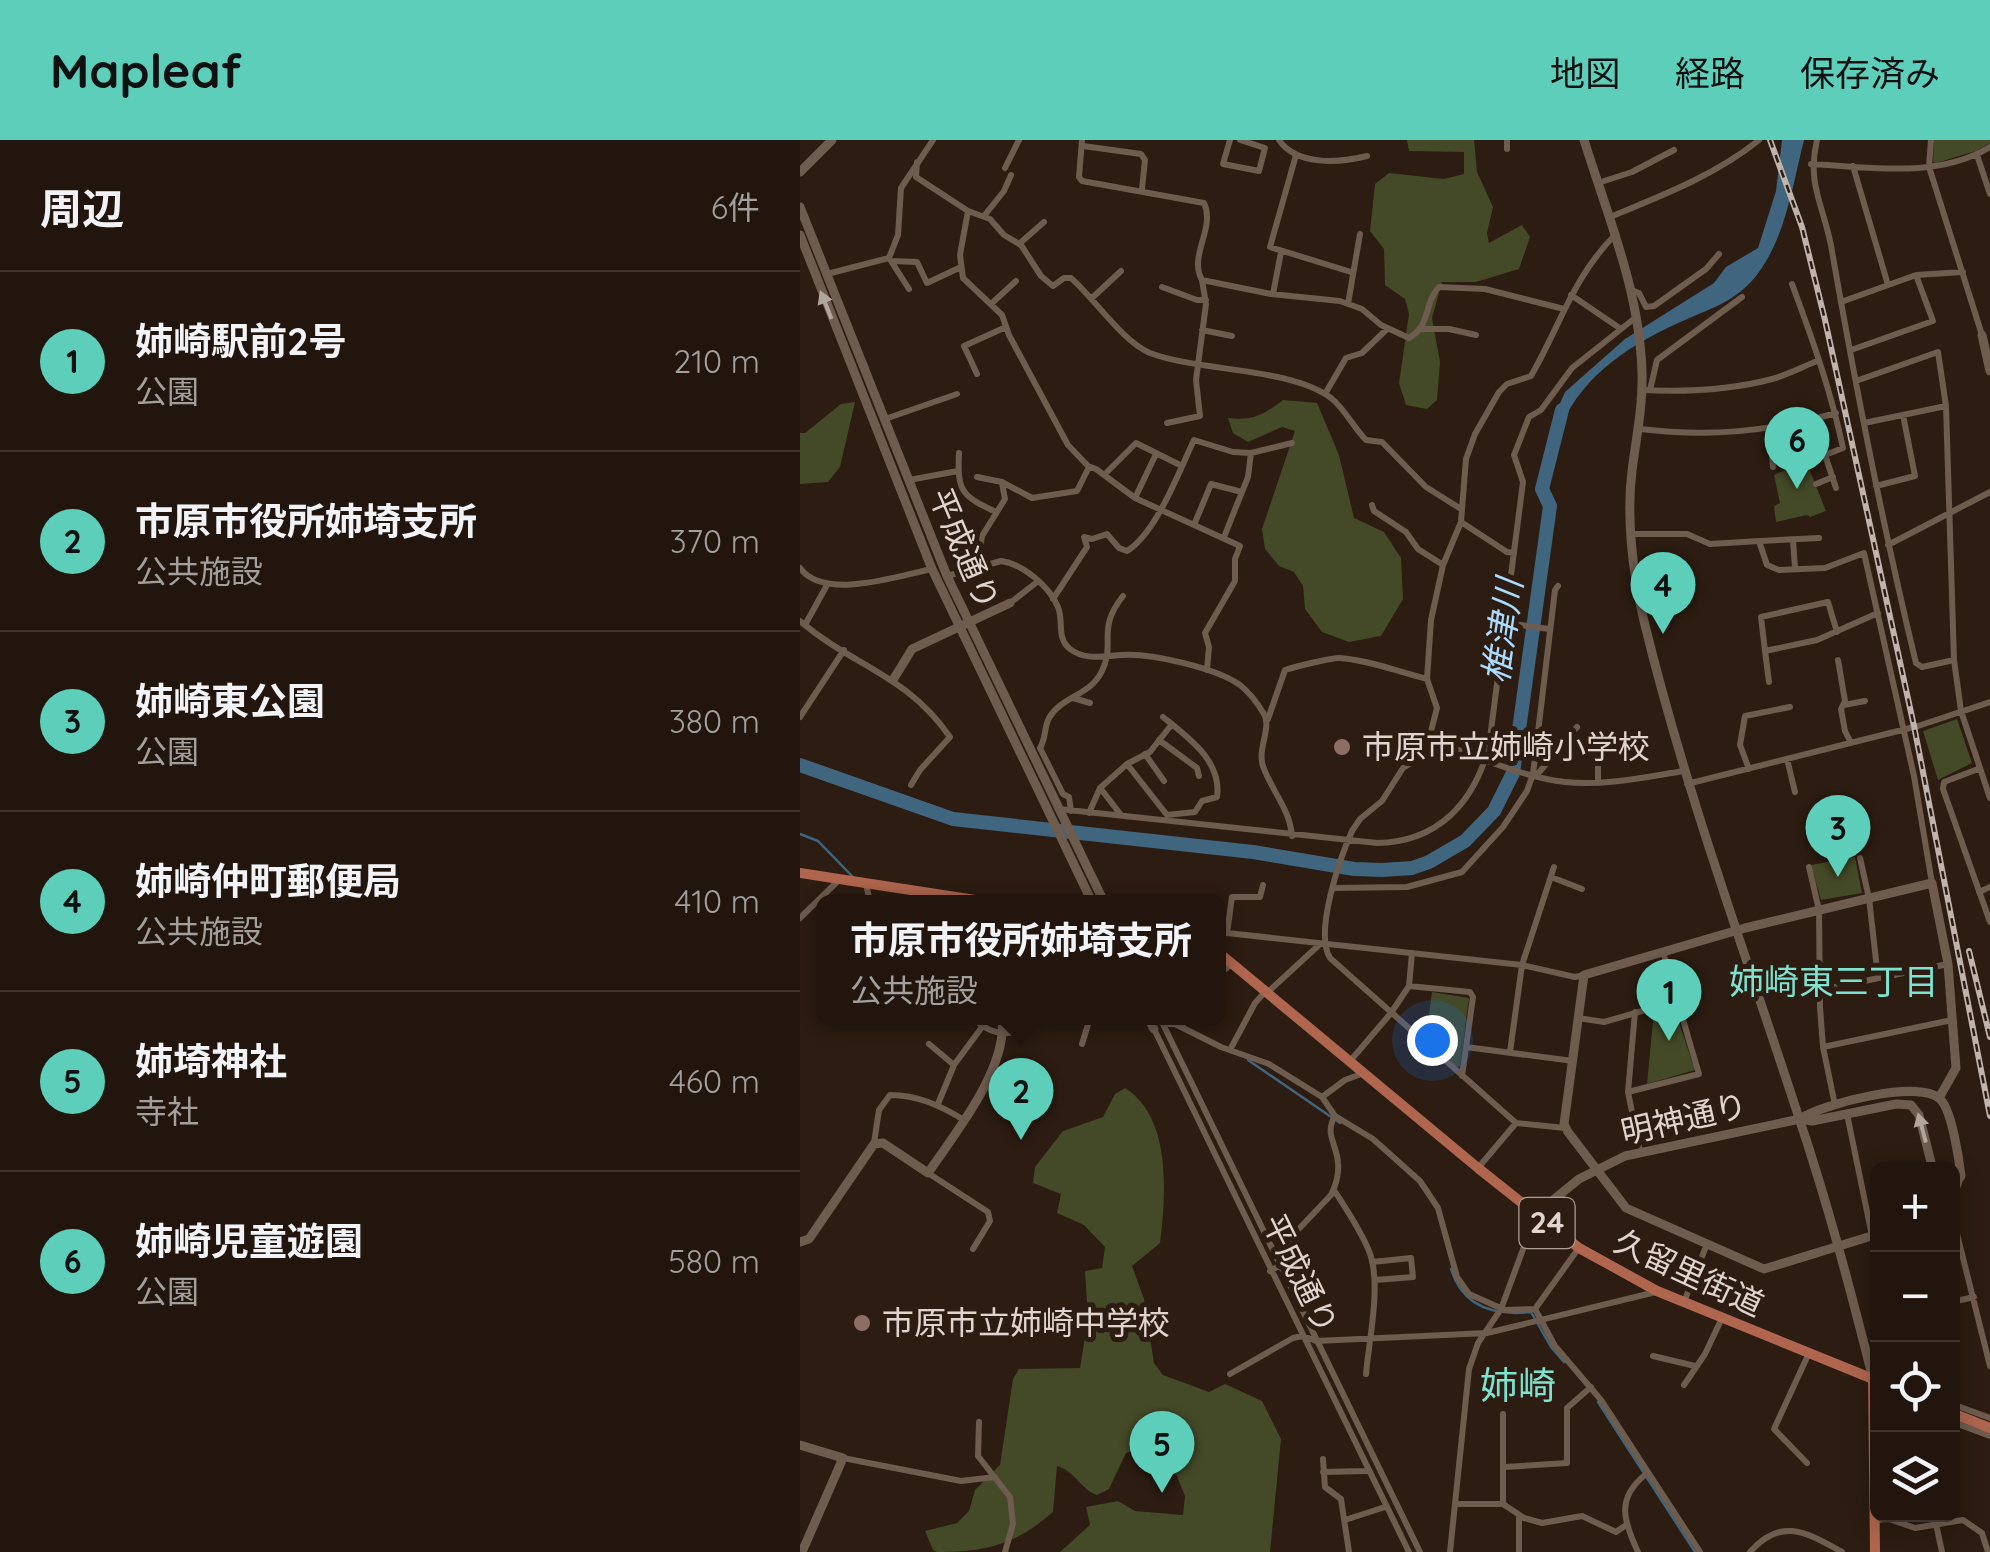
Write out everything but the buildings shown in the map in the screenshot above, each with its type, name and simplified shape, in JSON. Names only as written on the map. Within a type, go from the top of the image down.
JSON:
[{"type":"main road","points":[[800,873],[943,895]]},
{"type":"main road","name":"久留里街道","points":[[1226,958],[1580,1248],[1657,1291],[1870,1378]]},
{"type":"main road","points":[[1960,1416],[1990,1428]]},
{"type":"main road","points":[[1875,1522],[1875,1552]]},
{"type":"street","points":[[800,172],[832,140]]},
{"type":"street","points":[[890,259],[898,235],[900,188],[933,140]]},
{"type":"street","points":[[1005,168],[1019,140]]},
{"type":"street","points":[[1230,140],[1223,164],[1260,171],[1265,148],[1240,140]]},
{"type":"street","points":[[1279,140],[1287,151],[1320,161],[1367,156]]},
{"type":"street","points":[[1584,140],[1631,290],[1646,390]]},
{"type":"street","points":[[1608,218],[1698,178],[1759,140]]},
{"type":"street","points":[[1818,140],[1812,182],[1831,243],[1876,486],[1916,663],[1922,666],[1954,660]]},
{"type":"street","points":[[1931,140],[1930,167],[1990,371]]},
{"type":"street","points":[[1142,190],[1145,160],[1141,154],[1082,143],[1082,180],[1204,203],[1208,217],[1197,268],[1206,300],[1198,364],[1200,416],[1168,423]]},
{"type":"street","points":[[1812,164],[1930,167],[1990,147]]},
{"type":"street","points":[[1597,183],[1632,172],[1674,150]]},
{"type":"street","points":[[1977,154],[1990,194]]},
{"type":"street","points":[[1296,155],[1270,247],[1351,272]]},
{"type":"street","points":[[917,162],[916,177],[968,211],[984,216],[1019,244],[1046,282],[1054,286],[1068,276],[1140,348],[1198,364],[1286,380],[1324,394],[1338,404],[1366,440],[1382,442],[1426,487],[1461,509]]},
{"type":"street","points":[[1853,166],[1888,285]]},
{"type":"street","points":[[984,216],[1004,192],[1011,176]]},
{"type":"street","name":"平成通り","points":[[800,206],[963,625],[1088,895]]},
{"type":"street","points":[[968,211],[961,267],[968,284],[1002,315],[1059,431],[1090,467],[1135,498],[1240,546],[1235,559],[1237,575],[1207,629],[1207,670]]},
{"type":"street","points":[[1019,244],[1044,222]]},
{"type":"street","points":[[1348,304],[1360,234]]},
{"type":"street","points":[[1566,1128],[1516,1123],[1330,958],[1326,944],[1328,907],[1348,840],[1360,819],[1382,800],[1429,739],[1438,708],[1427,679],[1430,620],[1443,565],[1461,522],[1466,459],[1480,425],[1507,384],[1531,376],[1570,295],[1595,255],[1615,235]]},
{"type":"street","name":"平成通り","points":[[800,236],[932,569],[1064,811],[1100,895]]},
{"type":"street","points":[[1273,294],[1281,252]]},
{"type":"street","points":[[1631,290],[1640,294],[1646,307],[1654,306],[1706,269],[1719,254]]},
{"type":"street","points":[[890,259],[909,289]]},
{"type":"street","points":[[827,274],[890,259],[918,262],[927,283],[961,267]]},
{"type":"street","points":[[1092,298],[1121,272]]},
{"type":"street","points":[[1841,302],[1916,275],[1962,272]]},
{"type":"street","points":[[1851,350],[1933,321],[1916,275]]},
{"type":"street","points":[[991,304],[1016,280]]},
{"type":"street","points":[[1202,280],[1273,294],[1329,298],[1362,309],[1387,328],[1410,338],[1422,329],[1476,335]]},
{"type":"street","points":[[1792,284],[1804,309],[1844,448],[1825,455],[1836,488]]},
{"type":"street","points":[[1162,287],[1206,300]]},
{"type":"street","points":[[1422,329],[1432,294],[1439,287],[1485,290],[1564,309]]},
{"type":"street","points":[[1570,295],[1622,329]]},
{"type":"street","points":[[1742,297],[1657,360],[1646,390],[1632,473],[1633,534],[1644,620],[1687,784],[1800,1119],[1870,1362]]},
{"type":"street","points":[[1123,596],[1108,620],[1106,657],[1094,686],[1072,697],[1048,720],[1040,748],[1062,794],[1068,797],[1064,811],[1394,843],[1439,826],[1470,796],[1486,758],[1523,482],[1514,455],[1522,428],[1572,368],[1636,317]]},
{"type":"street","points":[[978,374],[964,346],[1006,327]]},
{"type":"street","points":[[1324,394],[1346,358],[1362,352],[1387,328]]},
{"type":"street","points":[[1202,330],[1232,336]]},
{"type":"street","points":[[1856,381],[1938,352],[1946,406],[1954,660],[1961,711],[1990,798]]},
{"type":"street","points":[[1646,390],[1688,390],[1776,379],[1817,361]]},
{"type":"street","points":[[883,419],[957,394]]},
{"type":"street","points":[[1864,422],[1946,406]]},
{"type":"street","points":[[1640,429],[1693,434],[1770,429],[1836,414]]},
{"type":"street","points":[[1876,486],[1915,476],[1904,415]]},
{"type":"street","points":[[1770,429],[1773,467]]},
{"type":"street","points":[[1054,599],[1087,547],[1084,537],[1092,539],[1107,534],[1119,548],[1127,550],[1144,535],[1194,440],[1233,452],[1251,453],[1292,443]]},
{"type":"street","points":[[1104,474],[1136,443],[1182,466]]},
{"type":"street","points":[[959,453],[958,471],[966,496],[996,512]]},
{"type":"street","points":[[1224,537],[1242,492],[1251,453]]},
{"type":"street","points":[[1135,498],[1156,454]]},
{"type":"street","points":[[977,478],[1002,482],[1032,498],[1077,491],[1090,467]]},
{"type":"street","points":[[908,480],[958,471]]},
{"type":"street","points":[[1816,484],[1833,477]]},
{"type":"street","points":[[962,572],[979,556],[979,540],[1005,499],[1002,482]]},
{"type":"street","points":[[1194,525],[1211,484],[1216,482],[1242,492]]},
{"type":"street","points":[[1888,545],[1990,492]]},
{"type":"street","points":[[1372,505],[1374,511],[1406,532],[1418,549],[1443,565]]},
{"type":"street","points":[[1461,522],[1506,552],[1514,553]]},
{"type":"street","points":[[1633,534],[1687,534],[1710,544],[1818,538]]},
{"type":"street","points":[[1793,540],[1795,568]]},
{"type":"street","points":[[1760,541],[1770,568],[1825,568],[1864,553],[1904,729],[1948,964],[1956,1073],[1939,1098],[1947,1111],[1958,1162]]},
{"type":"street","points":[[947,576],[1001,561],[1018,565],[1054,599],[1061,616],[1061,637],[1072,651],[1085,656],[1141,656],[1207,670],[1242,687],[1267,720]]},
{"type":"street","points":[[800,568],[809,578],[827,585],[861,584],[932,569]]},
{"type":"street","points":[[893,680],[912,649],[1010,603],[1037,582]]},
{"type":"street","points":[[827,585],[802,623],[893,680],[931,710],[950,737],[911,786]]},
{"type":"street","points":[[1334,888],[1407,887],[1462,872],[1503,827],[1534,775],[1549,629],[1558,586]]},
{"type":"street","points":[[1766,678],[1761,617],[1828,602],[1836,632]]},
{"type":"street","points":[[1765,652],[1836,632],[1878,613]]},
{"type":"street","points":[[1504,623],[1549,629]]},
{"type":"street","points":[[800,717],[844,650]]},
{"type":"street","points":[[1292,836],[1289,819],[1263,765],[1261,744],[1285,670],[1336,657],[1427,679]]},
{"type":"street","points":[[1838,660],[1845,700],[1845,731],[1851,743]]},
{"type":"street","points":[[1072,697],[1090,703]]},
{"type":"street","points":[[1843,706],[1864,701]]},
{"type":"street","points":[[1687,784],[1920,725],[1990,702]]},
{"type":"street","points":[[1748,769],[1740,745],[1744,716],[1790,707]]},
{"type":"street","points":[[1163,717],[1208,758],[1216,775],[1219,794],[1202,801],[1195,812],[1197,825]]},
{"type":"street","points":[[1089,813],[1100,788],[1126,764],[1144,754],[1172,724]]},
{"type":"street","points":[[1534,775],[1577,727]]},
{"type":"street","points":[[1429,739],[1566,782],[1684,771]]},
{"type":"street","points":[[1159,740],[1196,768],[1199,776]]},
{"type":"street","points":[[1598,750],[1598,782]]},
{"type":"street","points":[[1144,754],[1164,781]]},
{"type":"street","points":[[1787,758],[1795,792]]},
{"type":"street","points":[[1126,764],[1164,813],[1195,812]]},
{"type":"street","points":[[1978,769],[1942,785],[1990,922]]},
{"type":"street","points":[[1100,788],[1122,816]]},
{"type":"street","points":[[1860,858],[1878,978]]},
{"type":"street","points":[[1510,1052],[1522,965],[1554,867]]},
{"type":"street","points":[[1809,867],[1819,910],[1823,1047],[1835,1105]]},
{"type":"street","points":[[1551,877],[1582,889]]},
{"type":"street","points":[[824,895],[841,878]]},
{"type":"street","points":[[866,882],[869,895]]},
{"type":"street","points":[[1226,935],[1522,965],[1575,977],[1735,930],[1932,883]]},
{"type":"street","points":[[1226,920],[1232,898],[1260,897],[1263,885]]},
{"type":"street","points":[[1979,892],[1990,888]]},
{"type":"street","points":[[1230,1050],[1255,1003],[1317,946],[1326,944]]},
{"type":"street","points":[[1628,1092],[1698,1074],[1663,952]]},
{"type":"street","points":[[1351,1060],[1409,986],[1412,953]]},
{"type":"street","points":[[1226,969],[1234,963]]},
{"type":"street","points":[[1820,990],[1948,964]]},
{"type":"street","points":[[1584,976],[1566,1128],[1626,1208],[1764,1269],[1870,1236]]},
{"type":"street","points":[[1409,986],[1470,992],[1462,1076]]},
{"type":"street","points":[[1578,1018],[1604,1022],[1677,1000]]},
{"type":"street","points":[[1636,1012],[1628,1092],[1640,1151]]},
{"type":"street","points":[[1823,1047],[1952,1020]]},
{"type":"street","points":[[928,1173],[964,1120],[996,1060],[1003,1025]]},
{"type":"street","points":[[938,1104],[954,1065],[982,1027],[1004,1034],[1034,1025]]},
{"type":"street","points":[[1082,1044],[1088,1025]]},
{"type":"street","name":"平成通り","points":[[1159,1025],[1270,1271],[1408,1552]]},
{"type":"street","name":"平成通り","points":[[1160,1025],[1420,1552]]},
{"type":"street","points":[[1166,1025],[1181,1027],[1269,1064],[1322,1098],[1335,1116],[1373,1140],[1420,1182],[1438,1208],[1453,1264],[1469,1294],[1501,1309],[1535,1309]]},
{"type":"street","points":[[929,1044],[954,1065]]},
{"type":"street","points":[[1466,1047],[1573,1061]]},
{"type":"street","points":[[1322,1098],[1345,1080],[1365,1072]]},
{"type":"street","name":"明神通り","points":[[1536,1214],[1595,1168],[1640,1151],[1800,1119],[1815,1110],[1913,1090],[1939,1098]]},
{"type":"street","points":[[800,1242],[809,1239],[874,1144],[879,1110],[890,1095],[912,1095],[926,1104],[938,1104],[964,1120]]},
{"type":"street","name":"明神通り","points":[[1800,1119],[1812,1121],[1896,1104],[1911,1105],[1916,1108],[1930,1162]]},
{"type":"street","points":[[1847,1114],[1870,1217]]},
{"type":"street","points":[[1270,1271],[1286,1262],[1294,1234],[1334,1190],[1338,1163],[1329,1130],[1335,1116]]},
{"type":"street","points":[[1478,1168],[1516,1123]]},
{"type":"street","points":[[874,1144],[883,1143],[988,1212],[990,1221],[973,1249]]},
{"type":"street","points":[[1334,1190],[1352,1217],[1372,1262],[1375,1280],[1366,1374]]},
{"type":"street","points":[[1450,1552],[1470,1370],[1478,1343],[1501,1309],[1536,1214]]},
{"type":"street","points":[[1684,1302],[1707,1244]]},
{"type":"street","points":[[1960,1244],[1990,1363]]},
{"type":"street","points":[[1535,1309],[1580,1248]]},
{"type":"street","points":[[1372,1262],[1411,1258],[1414,1270],[1413,1277],[1375,1280]]},
{"type":"street","points":[[1230,1374],[1303,1336],[1316,1341],[1487,1333],[1657,1291]]},
{"type":"street","points":[[1960,1300],[1974,1296]]},
{"type":"street","points":[[1535,1309],[1554,1346],[1591,1386],[1700,1552]]},
{"type":"street","points":[[1684,1385],[1722,1318]]},
{"type":"street","points":[[1807,1463],[1774,1429],[1809,1353]]},
{"type":"street","points":[[1653,1356],[1696,1366]]},
{"type":"street","points":[[1505,1466],[1567,1464],[1567,1408],[1591,1386]]},
{"type":"street","points":[[1960,1407],[1990,1418]]},
{"type":"street","points":[[1503,1414],[1504,1504]]},
{"type":"street","points":[[979,1422],[978,1456],[1006,1488],[1013,1513],[1005,1552]]},
{"type":"street","points":[[1960,1425],[1990,1436]]},
{"type":"street","points":[[800,1445],[843,1458],[961,1482],[995,1477]]},
{"type":"street","points":[[802,1552],[843,1458]]},
{"type":"street","points":[[1323,1459],[1326,1487],[1341,1498],[1348,1552]]},
{"type":"street","points":[[1323,1472],[1368,1471]]},
{"type":"street","points":[[1638,1552],[1626,1525],[1627,1496],[1631,1486],[1646,1474]]},
{"type":"street","points":[[1456,1504],[1504,1504],[1519,1515],[1542,1523],[1582,1516],[1616,1532],[1626,1525]]},
{"type":"street","points":[[1345,1520],[1386,1507]]},
{"type":"street","points":[[1519,1515],[1519,1552]]},
{"type":"street","points":[[1898,1522],[1915,1528],[1963,1520],[1982,1533],[1988,1552]]},
{"type":"street","points":[[1936,1524],[1942,1552]]},
{"type":"street","points":[[1750,1552],[1768,1536],[1786,1530],[1817,1537],[1842,1552]]},
{"type":"green space","points":[[1407,140],[1474,140],[1477,172],[1493,207],[1487,233],[1489,243],[1522,225],[1530,237],[1519,269],[1476,282],[1442,282],[1432,318],[1440,362],[1437,400],[1427,409],[1406,405],[1399,383],[1409,314],[1405,299],[1385,285],[1384,249],[1370,231],[1375,184],[1389,173],[1444,179],[1464,174],[1464,152],[1409,151]]},
{"type":"green space","points":[[1934,140],[1990,140],[1990,143],[1936,163]]},
{"type":"green space","points":[[1283,400],[1317,403],[1339,455],[1354,518],[1384,532],[1401,558],[1403,599],[1381,636],[1349,642],[1322,632],[1305,609],[1303,586],[1294,572],[1279,566],[1265,549],[1262,529],[1295,431],[1282,427],[1248,442],[1233,433],[1228,418],[1257,416]]},
{"type":"green space","points":[[855,402],[840,467],[828,482],[800,484],[800,433],[841,404]]},
{"type":"green space","points":[[1806,461],[1826,511],[1776,522],[1774,506],[1780,503],[1774,475]]},
{"type":"green space","points":[[1957,719],[1972,763],[1938,780],[1923,731]]},
{"type":"green space","points":[[1855,857],[1862,893],[1821,900],[1811,865]]},
{"type":"green space","points":[[1432,992],[1469,998],[1460,1066],[1426,1038]]},
{"type":"green space","points":[[1673,1005],[1695,1070],[1647,1084],[1654,1011]]},
{"type":"green space","points":[[1125,1088],[1151,1118],[1162,1159],[1164,1203],[1160,1243],[1132,1266],[1144,1299],[1154,1363],[1163,1375],[1209,1392],[1225,1384],[1262,1401],[1281,1439],[1270,1552],[1060,1552],[1090,1525],[1086,1507],[1118,1501],[1135,1511],[1183,1515],[1185,1496],[1174,1469],[1150,1463],[1138,1449],[1126,1453],[1109,1489],[1097,1495],[1057,1466],[1053,1512],[1013,1539],[985,1548],[937,1552],[925,1531],[957,1523],[969,1511],[975,1490],[1000,1465],[1013,1379],[1019,1369],[1080,1368],[1088,1319],[1085,1271],[1102,1268],[1105,1247],[1084,1225],[1057,1213],[1061,1194],[1033,1183],[1035,1167],[1063,1131],[1103,1117],[1115,1094]]},
{"type":"water","points":[[1782,140],[1804,140],[1780,233],[1751,282],[1728,300],[1629,349],[1583,390],[1561,426],[1552,422],[1565,392],[1625,339],[1714,283],[1726,267],[1758,248],[1776,191]]},
{"type":"waterway","name":"椎津川","points":[[800,765],[953,819],[1253,852],[1354,869],[1412,868],[1429,862],[1465,841],[1494,811],[1513,773],[1550,506],[1542,489],[1562,410]]},
{"type":"waterway","points":[[800,834],[818,841],[854,878]]},
{"type":"waterway","points":[[1248,1060],[1340,1123]]},
{"type":"waterway","points":[[1451,1269],[1464,1293],[1482,1307],[1531,1312],[1564,1362]]},
{"type":"waterway","points":[[1598,1402],[1695,1552]]},
{"type":"railway","points":[[1770,140],[1802,227],[1825,320],[1914,726],[1990,1116]]},
{"type":"railway","points":[[1969,951],[1990,1037]]},
{"type":"place","name":"姉崎児童遊園","points":[[1797,489]]},
{"type":"place","name":"姉崎仲町郵便局","points":[[1663,634]]},
{"type":"place","name":"市原市立姉崎小学校","points":[[1342,747]]},
{"type":"place","name":"姉崎東公園","points":[[1838,877]]},
{"type":"place","name":"姉崎駅前2号","points":[[1669,1041]]},
{"type":"place","name":"市原市役所姉埼支所","points":[[1021,1140]]},
{"type":"place","name":"市原市立姉崎中学校","points":[[862,1323]]},
{"type":"place","name":"姉埼神社","points":[[1162,1493]]},
{"type":"district","name":"姉崎東三丁目","points":[[1834,982]]},
{"type":"district","name":"姉崎","points":[[1518,1386]]}]
